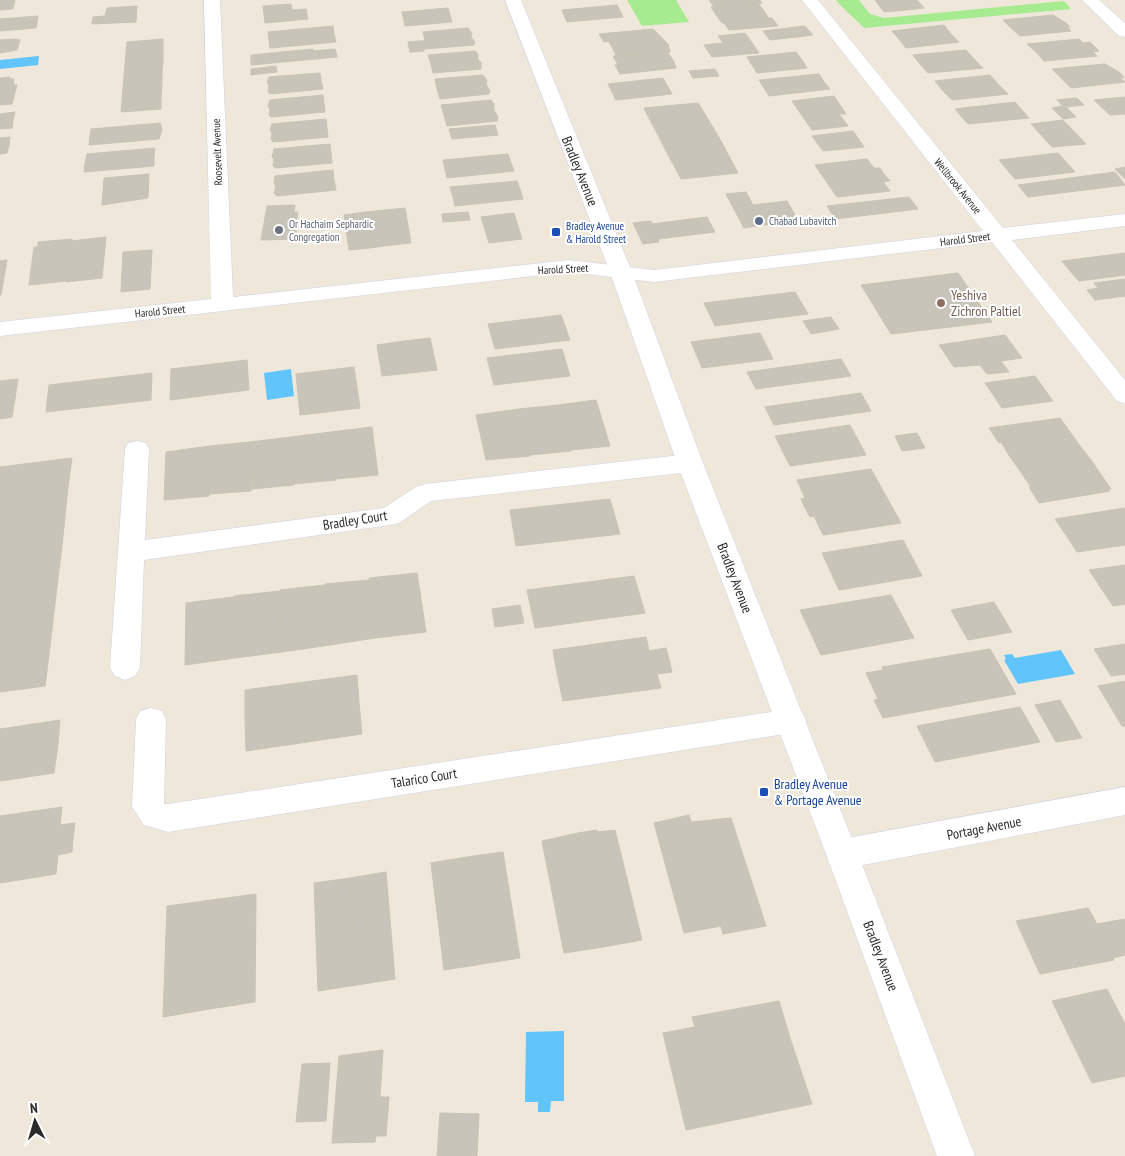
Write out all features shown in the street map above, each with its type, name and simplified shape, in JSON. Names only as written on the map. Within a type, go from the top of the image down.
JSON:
[{"type":"street","name":"Roosevelt Avenue","points":[[212,0],[222,305]]},
{"type":"street","name":"Bradley Avenue","points":[[512,0],[621,272],[690,463],[842,854],[956,1156]]},
{"type":"street","name":"Wellbrook Avenue","points":[[810,0],[1125,396]]},
{"type":"street","points":[[1090,0],[1125,32]]},
{"type":"street","name":"Harold Street","points":[[0,329],[569,266],[582,266],[654,276],[1125,220]]},
{"type":"street","points":[[125,668],[133,552],[137,449]]},
{"type":"street","name":"Bradley Court","points":[[133,552],[390,516],[425,493],[690,463]]},
{"type":"street","name":"Talarico Court","points":[[151,720],[148,807],[151,814],[160,818],[172,818],[790,721]]},
{"type":"street","name":"Portage Avenue","points":[[842,854],[1125,801]]},
{"type":"green space","points":[[627,0],[676,0],[689,22],[642,26]]},
{"type":"green space","points":[[836,0],[859,0],[870,14],[884,18],[1064,1],[1071,9],[864,28]]},
{"type":"water","points":[[39,56],[38,65],[0,69],[0,60]]},
{"type":"water","points":[[291,369],[294,396],[267,400],[264,373]]},
{"type":"water","points":[[1061,650],[1075,674],[1018,684],[1004,660],[1006,659],[1004,655],[1012,654],[1015,658]]},
{"type":"water","points":[[564,1031],[564,1101],[551,1101],[550,1112],[538,1112],[538,1102],[525,1102],[526,1032]]},
{"type":"building","points":[[0,0],[15,0],[13,9],[0,10]]},
{"type":"building","points":[[709,0],[760,0],[762,3],[714,7]]},
{"type":"building","points":[[875,0],[897,0],[906,10],[884,12]]},
{"type":"building","points":[[897,0],[917,0],[924,8],[906,10]]},
{"type":"building","points":[[758,3],[764,11],[716,15],[711,7]]},
{"type":"building","points":[[291,4],[292,10],[306,9],[308,19],[265,23],[263,6]]},
{"type":"building","points":[[617,5],[623,17],[567,22],[562,10]]},
{"type":"building","points":[[137,6],[136,22],[92,24],[93,17],[105,16],[107,8]]},
{"type":"building","points":[[448,8],[452,22],[405,26],[402,12]]},
{"type":"building","points":[[764,11],[769,19],[722,23],[716,15]]},
{"type":"building","points":[[1053,15],[1066,23],[1011,28],[1003,20]]},
{"type":"building","points":[[38,16],[37,22],[0,25],[0,19]]},
{"type":"building","points":[[772,18],[778,26],[729,30],[724,23]]},
{"type":"building","points":[[37,22],[36,28],[0,31],[0,25]]},
{"type":"building","points":[[1066,23],[1071,31],[1020,36],[1011,28]]},
{"type":"building","points":[[944,25],[951,34],[899,39],[892,31]]},
{"type":"building","points":[[333,26],[334,34],[269,40],[268,32]]},
{"type":"building","points":[[805,26],[813,35],[770,40],[763,31]]},
{"type":"building","points":[[468,28],[472,34],[471,37],[425,40],[423,32]]},
{"type":"building","points":[[653,29],[661,37],[604,42],[599,34]]},
{"type":"building","points":[[745,33],[759,53],[712,57],[704,45],[723,43],[718,36]]},
{"type":"building","points":[[334,34],[336,42],[270,48],[269,40]]},
{"type":"building","points":[[951,34],[959,42],[906,48],[899,39]]},
{"type":"building","points":[[471,37],[475,42],[474,45],[424,49],[424,51],[410,52],[408,42]]},
{"type":"building","points":[[661,37],[668,44],[613,49],[609,42]]},
{"type":"building","points":[[163,39],[163,50],[126,53],[127,42]]},
{"type":"building","points":[[1079,39],[1083,43],[1090,42],[1094,46],[1036,52],[1027,44]]},
{"type":"building","points":[[0,40],[20,40],[17,50],[0,53]]},
{"type":"building","points":[[668,44],[670,52],[617,57],[613,49]]},
{"type":"building","points":[[1094,46],[1099,51],[1093,52],[1097,56],[1044,61],[1036,52]]},
{"type":"building","points":[[313,49],[313,51],[335,49],[337,57],[251,65],[251,55]]},
{"type":"building","points":[[163,50],[163,61],[125,65],[126,53]]},
{"type":"building","points":[[966,50],[974,59],[920,64],[913,55]]},
{"type":"building","points":[[475,51],[478,54],[478,60],[431,64],[428,55]]},
{"type":"building","points":[[667,52],[673,60],[618,65],[613,56]]},
{"type":"building","points":[[796,52],[802,60],[752,65],[747,57]]},
{"type":"building","points":[[974,59],[983,68],[928,73],[920,64]]},
{"type":"building","points":[[478,60],[481,62],[481,69],[433,73],[431,64]]},
{"type":"building","points":[[673,60],[676,68],[620,74],[615,65]]},
{"type":"building","points":[[802,60],[807,68],[757,73],[752,65]]},
{"type":"building","points":[[163,61],[162,72],[124,76],[125,65]]},
{"type":"building","points":[[1105,64],[1119,72],[1062,79],[1052,69]]},
{"type":"building","points":[[276,66],[277,72],[251,75],[251,69]]},
{"type":"building","points":[[715,69],[719,76],[693,78],[689,71]]},
{"type":"building","points":[[162,72],[162,84],[123,88],[124,76]]},
{"type":"building","points":[[1119,72],[1124,77],[1120,78],[1125,82],[1071,88],[1062,79]]},
{"type":"building","points":[[320,73],[321,81],[269,85],[267,83],[269,77]]},
{"type":"building","points":[[819,74],[824,82],[764,88],[759,80]]},
{"type":"building","points":[[483,75],[487,81],[486,84],[437,89],[435,79]]},
{"type":"building","points":[[990,75],[999,85],[943,91],[935,81]]},
{"type":"building","points":[[10,77],[9,79],[14,79],[13,85],[17,85],[12,104],[0,105],[0,78]]},
{"type":"building","points":[[663,78],[672,94],[616,100],[608,84]]},
{"type":"building","points":[[321,81],[323,89],[270,94],[268,91],[269,85]]},
{"type":"building","points":[[824,82],[830,89],[769,96],[764,88]]},
{"type":"building","points":[[162,84],[161,96],[122,100],[123,88]]},
{"type":"building","points":[[486,84],[490,91],[489,94],[440,99],[437,89]]},
{"type":"building","points":[[999,85],[1008,94],[952,100],[943,91]]},
{"type":"building","points":[[323,95],[324,104],[270,109],[268,106],[270,100]]},
{"type":"building","points":[[161,96],[161,109],[121,112],[122,100]]},
{"type":"building","points":[[834,96],[846,114],[839,114],[848,126],[812,130],[792,101]]},
{"type":"building","points":[[1125,97],[1125,114],[1110,115],[1094,100]]},
{"type":"building","points":[[1077,98],[1084,105],[1066,107],[1076,117],[1063,119],[1052,108],[1063,106],[1057,100]]},
{"type":"building","points":[[491,100],[494,104],[494,110],[444,115],[441,105]]},
{"type":"building","points":[[1015,102],[1022,110],[961,116],[955,109]]},
{"type":"building","points":[[698,103],[706,116],[651,122],[644,108]]},
{"type":"building","points":[[324,104],[325,112],[271,117],[269,115],[270,109]]},
{"type":"building","points":[[494,110],[498,117],[497,121],[447,126],[444,115]]},
{"type":"building","points":[[1022,110],[1029,118],[968,124],[961,116]]},
{"type":"building","points":[[15,112],[13,120],[0,121],[0,114]]},
{"type":"building","points":[[706,116],[714,129],[658,135],[651,122]]},
{"type":"building","points":[[326,119],[327,128],[272,133],[270,130],[272,124]]},
{"type":"building","points":[[13,120],[12,128],[0,129],[0,121]]},
{"type":"building","points":[[1063,120],[1086,144],[1052,147],[1031,124]]},
{"type":"building","points":[[160,123],[162,130],[90,136],[91,129]]},
{"type":"building","points":[[495,125],[498,135],[452,139],[449,129]]},
{"type":"building","points":[[327,128],[328,137],[273,142],[271,139],[272,133]]},
{"type":"building","points":[[714,129],[722,143],[665,149],[658,135]]},
{"type":"building","points":[[162,130],[159,139],[89,145],[90,136]]},
{"type":"building","points":[[853,131],[864,147],[823,151],[812,136]]},
{"type":"building","points":[[10,137],[9,145],[0,145],[0,138]]},
{"type":"building","points":[[722,143],[730,158],[673,164],[665,149]]},
{"type":"building","points":[[330,144],[331,153],[274,159],[272,157],[274,149]]},
{"type":"building","points":[[0,145],[9,145],[7,153],[0,154]]},
{"type":"building","points":[[155,148],[154,157],[85,163],[87,154]]},
{"type":"building","points":[[331,153],[332,163],[275,168],[273,165],[274,159]]},
{"type":"building","points":[[1058,153],[1075,172],[1015,179],[999,160]]},
{"type":"building","points":[[508,154],[511,163],[445,169],[443,160]]},
{"type":"building","points":[[154,157],[154,166],[84,172],[85,163]]},
{"type":"building","points":[[730,158],[738,173],[681,179],[673,164]]},
{"type":"building","points":[[867,159],[874,168],[880,168],[884,174],[826,181],[815,165]]},
{"type":"building","points":[[511,163],[514,171],[447,178],[445,169]]},
{"type":"building","points":[[1125,167],[1125,179],[1115,169]]},
{"type":"building","points":[[333,170],[334,180],[276,186],[274,184],[275,176]]},
{"type":"building","points":[[1115,172],[1125,185],[1028,197],[1018,185]]},
{"type":"building","points":[[149,174],[148,198],[102,205],[104,178]]},
{"type":"building","points":[[884,174],[890,181],[883,182],[890,191],[837,197],[826,181]]},
{"type":"building","points":[[334,180],[336,190],[277,196],[274,193],[276,186]]},
{"type":"building","points":[[517,181],[520,189],[453,197],[450,187]]},
{"type":"building","points":[[520,189],[523,199],[455,206],[453,197]]},
{"type":"building","points":[[746,192],[753,205],[787,201],[798,220],[744,228],[726,194]]},
{"type":"building","points":[[909,197],[918,209],[835,219],[827,206]]},
{"type":"building","points":[[295,205],[294,213],[298,212],[297,219],[293,219],[292,226],[297,226],[295,239],[261,240],[267,206]]},
{"type":"building","points":[[405,208],[411,243],[392,245],[386,210]]},
{"type":"building","points":[[386,210],[392,245],[370,248],[365,212]]},
{"type":"building","points":[[365,212],[370,248],[349,250],[344,215]]},
{"type":"building","points":[[468,212],[470,220],[443,222],[442,214]]},
{"type":"building","points":[[514,213],[522,239],[489,243],[481,217]]},
{"type":"building","points":[[707,217],[715,232],[658,239],[659,242],[643,244],[633,223],[651,221],[652,224]]},
{"type":"building","points":[[106,237],[102,278],[66,282],[71,241]]},
{"type":"building","points":[[72,239],[66,281],[29,285],[34,247],[38,247],[38,242]]},
{"type":"building","points":[[152,250],[150,289],[121,292],[123,252]]},
{"type":"building","points":[[1125,253],[1125,264],[1070,271],[1062,261]]},
{"type":"building","points":[[7,260],[1,295],[0,295],[0,261]]},
{"type":"building","points":[[1125,264],[1125,275],[1079,281],[1070,271]]},
{"type":"building","points":[[958,273],[992,322],[891,334],[861,285]]},
{"type":"building","points":[[1125,279],[1125,296],[1095,300],[1087,290],[1098,288],[1094,283]]},
{"type":"building","points":[[795,292],[808,314],[715,326],[704,303]]},
{"type":"building","points":[[561,315],[570,340],[495,349],[488,324]]},
{"type":"building","points":[[831,317],[839,329],[811,334],[803,321]]},
{"type":"building","points":[[760,333],[773,359],[702,368],[691,342]]},
{"type":"building","points":[[1005,335],[1022,358],[1001,361],[1009,372],[987,374],[980,365],[954,367],[939,345]]},
{"type":"building","points":[[430,338],[437,370],[410,373],[404,341]]},
{"type":"building","points":[[404,341],[410,373],[382,376],[377,345]]},
{"type":"building","points":[[562,349],[570,376],[494,385],[487,358]]},
{"type":"building","points":[[841,359],[851,376],[756,389],[747,372]]},
{"type":"building","points":[[247,360],[249,390],[170,400],[171,369]]},
{"type":"building","points":[[354,367],[360,408],[300,415],[296,374]]},
{"type":"building","points":[[152,373],[151,400],[46,412],[49,385]]},
{"type":"building","points":[[1035,376],[1053,401],[1002,408],[985,383]]},
{"type":"building","points":[[18,379],[12,417],[0,419],[0,381]]},
{"type":"building","points":[[861,393],[871,411],[774,425],[765,407]]},
{"type":"building","points":[[596,400],[610,446],[571,450],[558,405]]},
{"type":"building","points":[[558,405],[571,451],[530,455],[519,409]]},
{"type":"building","points":[[519,409],[530,456],[486,460],[476,415]]},
{"type":"building","points":[[1060,418],[1070,432],[999,443],[989,428]]},
{"type":"building","points":[[850,425],[866,455],[790,466],[775,436]]},
{"type":"building","points":[[372,427],[378,475],[335,479],[331,432]]},
{"type":"building","points":[[331,432],[336,480],[294,484],[291,437]]},
{"type":"building","points":[[1070,432],[1080,446],[1010,457],[1001,442]]},
{"type":"building","points":[[917,433],[925,448],[902,451],[895,436]]},
{"type":"building","points":[[291,437],[294,485],[252,489],[250,442]]},
{"type":"building","points":[[250,442],[251,491],[209,494],[210,446]]},
{"type":"building","points":[[210,446],[209,496],[164,500],[166,452]]},
{"type":"building","points":[[1080,446],[1091,460],[1020,471],[1010,457]]},
{"type":"building","points":[[72,458],[68,487],[0,495],[0,467]]},
{"type":"building","points":[[1091,460],[1102,476],[1031,487],[1020,471]]},
{"type":"building","points":[[871,469],[886,496],[805,508],[801,499],[805,498],[797,480]]},
{"type":"building","points":[[1102,476],[1111,489],[1108,489],[1110,491],[1039,503],[1029,487]]},
{"type":"building","points":[[68,487],[65,516],[0,524],[0,495]]},
{"type":"building","points":[[886,496],[901,523],[823,535],[814,516],[810,517],[805,508]]},
{"type":"building","points":[[610,499],[620,534],[516,546],[510,510]]},
{"type":"building","points":[[1125,508],[1125,526],[1066,535],[1055,519]]},
{"type":"building","points":[[65,516],[62,546],[0,554],[0,524]]},
{"type":"building","points":[[1125,526],[1125,545],[1077,552],[1066,535]]},
{"type":"building","points":[[903,540],[922,576],[839,590],[822,553]]},
{"type":"building","points":[[62,546],[58,578],[0,585],[0,554]]},
{"type":"building","points":[[1125,565],[1125,584],[1101,588],[1089,570]]},
{"type":"building","points":[[417,573],[426,632],[375,638],[369,578]]},
{"type":"building","points":[[634,576],[645,613],[535,628],[527,590]]},
{"type":"building","points":[[58,578],[54,612],[0,619],[0,585]]},
{"type":"building","points":[[369,580],[375,638],[330,645],[325,584]]},
{"type":"building","points":[[1125,584],[1125,604],[1113,606],[1101,588]]},
{"type":"building","points":[[325,585],[330,645],[282,652],[280,590]]},
{"type":"building","points":[[280,591],[282,652],[235,658],[234,596]]},
{"type":"building","points":[[891,595],[914,638],[821,655],[800,610]]},
{"type":"building","points":[[234,597],[235,658],[185,665],[186,603]]},
{"type":"building","points":[[994,602],[1012,632],[968,640],[951,610]]},
{"type":"building","points":[[520,605],[524,623],[495,627],[492,609]]},
{"type":"building","points":[[54,612],[50,646],[0,653],[0,619]]},
{"type":"building","points":[[646,637],[649,651],[666,648],[669,659],[557,673],[553,650]]},
{"type":"building","points":[[1125,644],[1125,674],[1111,676],[1094,649]]},
{"type":"building","points":[[50,646],[45,686],[0,692],[0,653]]},
{"type":"building","points":[[990,649],[1016,694],[883,718],[874,700],[878,699],[866,673],[883,670],[882,667]]},
{"type":"building","points":[[669,659],[672,672],[657,674],[661,688],[563,701],[557,673]]},
{"type":"building","points":[[357,675],[359,703],[245,719],[245,690]]},
{"type":"building","points":[[1125,681],[1125,726],[1122,726],[1098,686]]},
{"type":"building","points":[[1060,700],[1082,738],[1056,742],[1035,705]]},
{"type":"building","points":[[359,703],[362,734],[246,751],[245,719]]},
{"type":"building","points":[[1020,707],[1040,742],[935,762],[917,726]]},
{"type":"building","points":[[60,720],[58,745],[0,752],[0,729]]},
{"type":"building","points":[[58,745],[54,773],[0,781],[0,752]]},
{"type":"building","points":[[62,807],[60,825],[75,823],[73,839],[0,850],[0,816]]},
{"type":"building","points":[[689,815],[721,926],[684,933],[654,823]]},
{"type":"building","points":[[731,818],[766,926],[723,934],[691,822]]},
{"type":"building","points":[[597,830],[597,832],[615,830],[642,940],[603,947],[578,833]]},
{"type":"building","points":[[578,833],[603,947],[564,953],[542,841]]},
{"type":"building","points":[[73,839],[72,852],[58,855],[56,874],[0,883],[0,850]]},
{"type":"building","points":[[503,852],[520,958],[482,964],[467,857]]},
{"type":"building","points":[[467,857],[482,964],[444,970],[431,863]]},
{"type":"building","points":[[386,872],[395,979],[357,985],[350,878]]},
{"type":"building","points":[[350,878],[357,985],[318,991],[314,883]]},
{"type":"building","points":[[256,894],[255,1002],[209,1009],[212,900]]},
{"type":"building","points":[[212,900],[209,1009],[163,1017],[167,906]]},
{"type":"building","points":[[1088,908],[1097,924],[1125,919],[1125,955],[1113,958],[1114,960],[1040,974],[1016,921]]},
{"type":"building","points":[[1107,989],[1125,1024],[1125,1076],[1092,1083],[1052,1001]]},
{"type":"building","points":[[779,1001],[792,1044],[671,1067],[663,1033],[695,1027],[692,1017]]},
{"type":"building","points":[[792,1044],[812,1104],[686,1130],[671,1067]]},
{"type":"building","points":[[383,1050],[380,1097],[389,1097],[386,1136],[376,1136],[375,1142],[332,1143],[339,1056]]},
{"type":"building","points":[[330,1063],[326,1121],[296,1122],[302,1064]]},
{"type":"building","points":[[440,1113],[479,1114],[477,1156],[437,1156]]},
{"type":"place","name":"Chabad Lubavitch","points":[[759,221]]},
{"type":"place","name":"Or Hachaim Sephardic Congregation","points":[[279,230]]},
{"type":"place","name":"Bradley Avenue & Harold Street","points":[[556,232]]},
{"type":"place","name":"Yeshiva Zichron Paltiel","points":[[941,303]]},
{"type":"place","name":"Bradley Avenue & Portage Avenue","points":[[764,792]]}]
